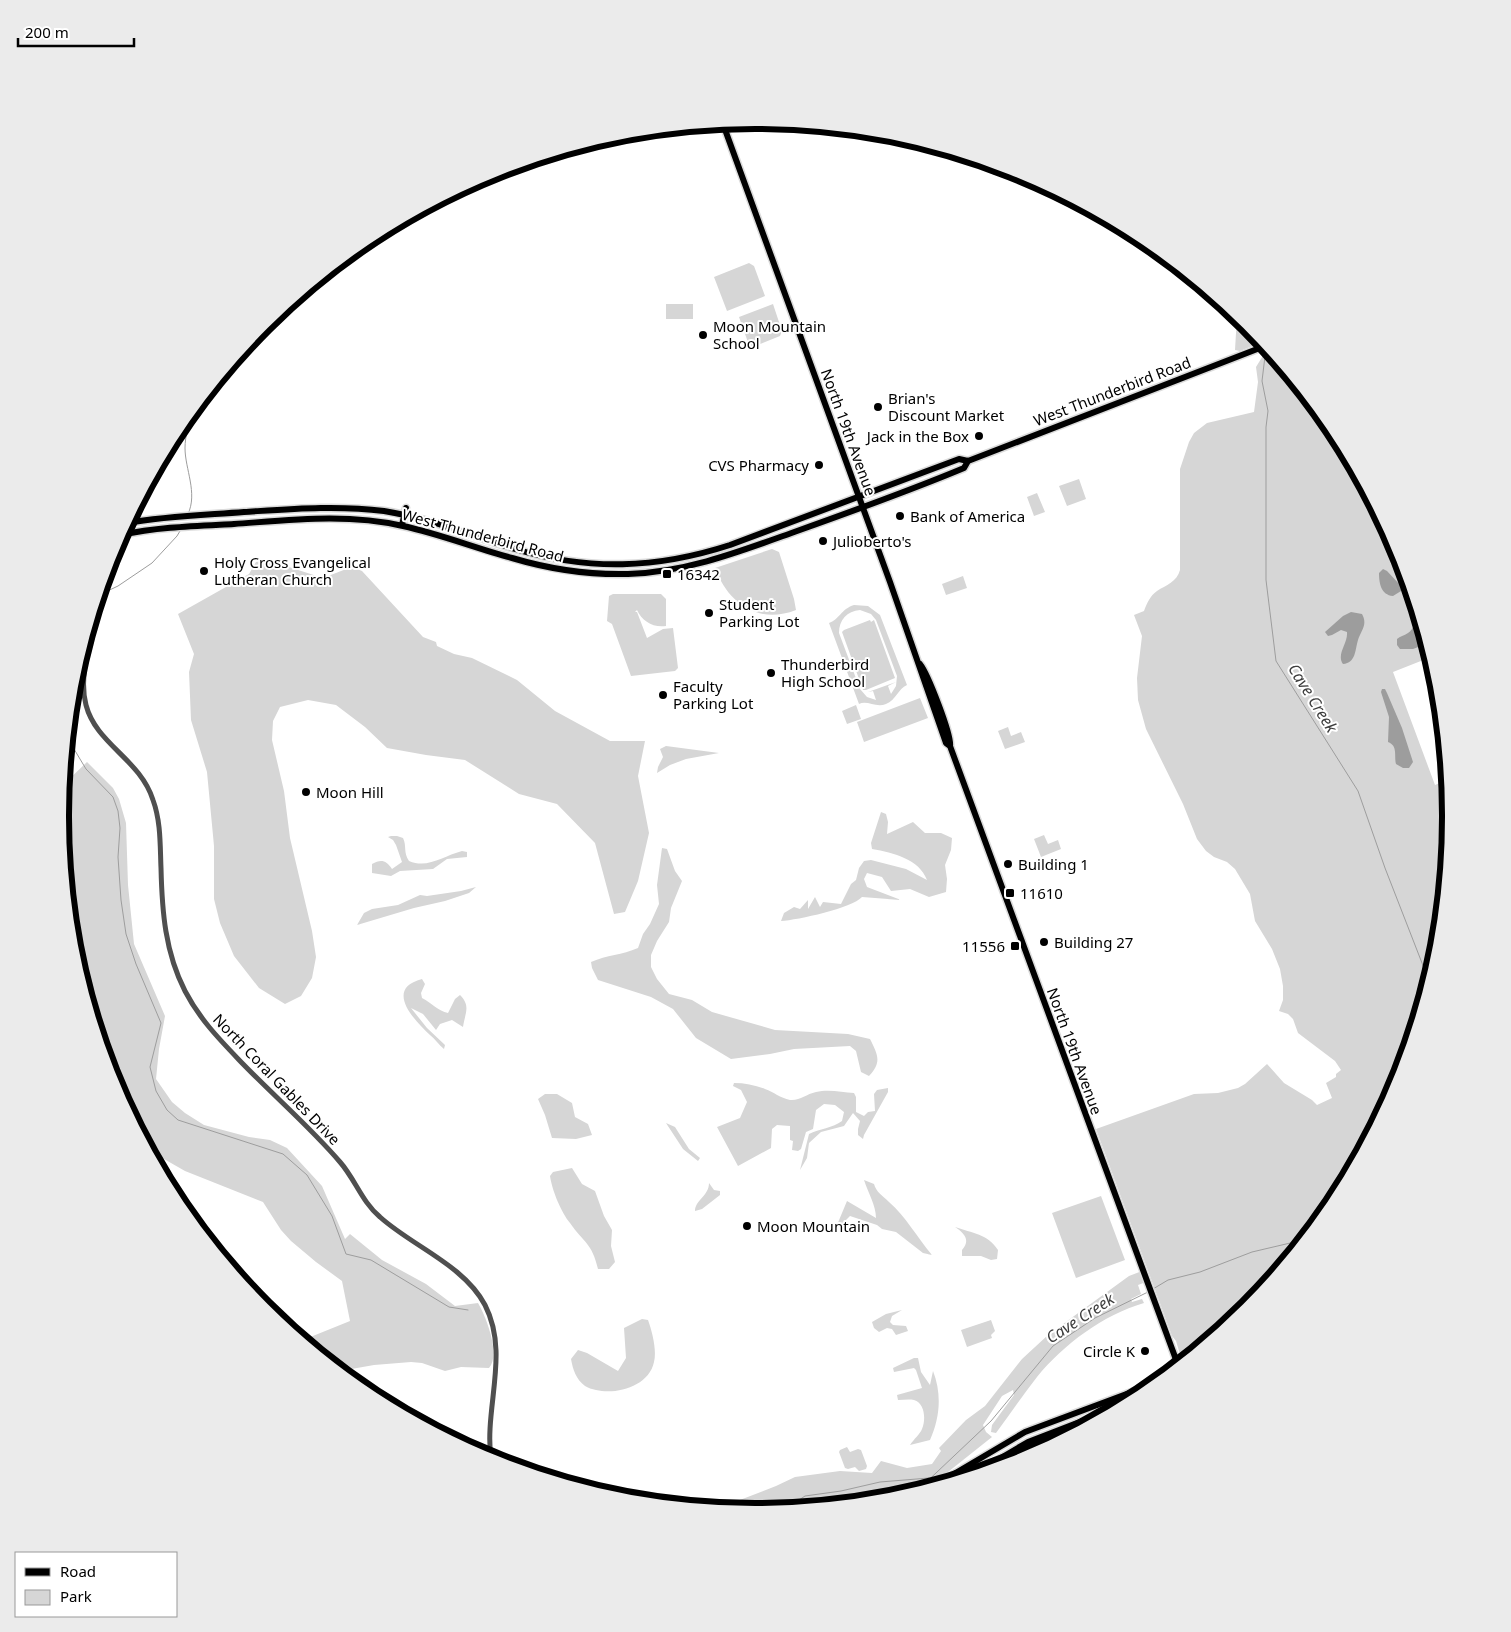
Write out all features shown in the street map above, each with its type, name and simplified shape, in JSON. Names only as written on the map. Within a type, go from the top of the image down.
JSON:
[{"type":"main road","name":"North 19th Avenue","points":[[724,130],[920,664],[921,673],[946,743],[950,746],[1176,1359]]},
{"type":"main road","name":"West Thunderbird Road","points":[[135,522],[192,516],[331,508],[405,512],[550,558],[572,562],[636,565],[698,555],[730,545],[960,459],[968,461],[1258,349]]},
{"type":"main road","name":"West Thunderbird Road","points":[[130,534],[159,529],[331,518],[370,520],[402,526],[541,565],[571,571],[613,574],[659,572],[720,558],[863,507],[964,468],[968,461]]},
{"type":"main road","points":[[402,526],[405,512]]},
{"type":"main road","points":[[207,515],[208,526]]},
{"type":"main road","points":[[789,524],[792,532]]},
{"type":"main road","points":[[959,1471],[1025,1432],[1125,1395]]},
{"type":"main road","points":[[1007,1454],[1021,1446],[1070,1426]]},
{"type":"street","name":"North Coral Gables Drive","points":[[84,674],[83,688],[86,707],[93,724],[139,773],[152,796],[159,821],[164,928],[173,963],[192,1003],[213,1033],[340,1163],[364,1200],[375,1212],[458,1273],[484,1303],[490,1316],[497,1354],[489,1437],[490,1449]]},
{"type":"green space","points":[[749,263],[754,266],[765,296],[727,311],[714,277]]},
{"type":"green space","points":[[666,304],[693,304],[693,319],[666,319]]},
{"type":"green space","points":[[773,304],[782,331],[780,336],[750,348],[739,317]]},
{"type":"green space","points":[[1236,326],[1255,345],[1240,351],[1235,350]]},
{"type":"green space","points":[[1264,354],[1327,434],[1371,512],[1390,553],[1406,595],[1424,660],[1393,672],[1435,785],[1441,782],[1441,861],[1429,950],[1419,994],[1406,1037],[1390,1079],[1371,1120],[1327,1198],[1272,1269],[1241,1302],[1180,1356],[1096,1129],[1194,1094],[1218,1093],[1238,1088],[1267,1064],[1284,1083],[1317,1105],[1332,1098],[1326,1083],[1336,1077],[1336,1074],[1341,1070],[1335,1061],[1298,1033],[1293,1019],[1288,1014],[1279,1011],[1283,1000],[1280,969],[1272,949],[1255,921],[1250,894],[1235,869],[1227,862],[1214,857],[1206,851],[1197,839],[1183,804],[1146,729],[1138,700],[1137,678],[1142,636],[1134,615],[1144,611],[1152,595],[1174,580],[1179,574],[1180,469],[1189,442],[1194,433],[1207,423],[1254,412],[1258,382],[1256,367]]},
{"type":"green space","points":[[1079,479],[1086,499],[1067,506],[1059,486]]},
{"type":"green space","points":[[1037,493],[1045,512],[1034,516],[1027,497]]},
{"type":"green space","points":[[772,549],[779,552],[796,610],[769,615],[757,613],[736,601],[715,568]]},
{"type":"green space","points":[[264,559],[323,578],[354,566],[362,571],[423,637],[436,642],[437,646],[454,654],[472,658],[517,680],[555,711],[610,741],[645,741],[638,776],[649,833],[638,881],[625,912],[614,914],[595,843],[557,804],[519,794],[465,760],[387,748],[365,727],[336,705],[308,700],[280,707],[273,721],[272,740],[284,791],[290,838],[312,931],[316,957],[312,978],[301,996],[285,1004],[259,988],[234,956],[220,923],[214,899],[214,846],[207,772],[191,720],[189,672],[194,654],[178,614],[249,574],[256,562]]},
{"type":"green space","points":[[963,576],[967,588],[946,595],[942,584]]},
{"type":"green space","points":[[613,594],[661,594],[666,599],[666,626],[652,625],[637,610],[635,612],[637,612],[647,638],[663,629],[673,628],[678,668],[675,671],[631,676],[612,624],[607,621],[609,596]]},
{"type":"green space","points":[[854,605],[868,606],[880,615],[907,685],[886,704],[859,704],[829,623]],"holes":[[[860,610],[871,614],[876,620],[897,676],[896,686],[891,694],[888,686],[896,682],[868,692],[873,691],[876,700],[867,697],[860,689],[839,633],[842,620],[851,612]]]},
{"type":"green space","points":[[870,620],[871,622],[874,620],[895,678],[863,690],[842,632]]},
{"type":"green space","points":[[920,698],[928,718],[864,742],[857,722]]},
{"type":"green space","points":[[856,705],[861,719],[847,724],[842,711]]},
{"type":"green space","points":[[1008,727],[1011,736],[1021,732],[1025,742],[1005,749],[998,731]]},
{"type":"green space","points":[[666,746],[719,753],[686,759],[670,765],[657,773],[663,757],[660,749]]},
{"type":"green space","points":[[87,762],[113,788],[119,799],[126,823],[128,885],[134,944],[165,1016],[156,1079],[172,1102],[204,1125],[249,1137],[270,1140],[287,1148],[322,1186],[345,1239],[350,1234],[382,1260],[426,1284],[455,1306],[478,1303],[485,1317],[493,1345],[492,1362],[489,1368],[461,1367],[445,1371],[422,1363],[411,1362],[349,1369],[309,1337],[350,1321],[342,1281],[291,1241],[281,1230],[263,1202],[185,1171],[160,1157],[121,1079],[105,1037],[93,996],[92,985],[79,930],[70,861],[70,778]]},
{"type":"green space","points":[[881,812],[886,814],[888,822],[887,834],[913,822],[925,833],[941,833],[952,838],[951,850],[945,865],[946,892],[929,897],[910,889],[891,891],[882,877],[867,873],[864,879],[867,887],[901,900],[862,897],[836,909],[811,916],[781,921],[784,913],[794,907],[800,909],[808,900],[808,909],[815,897],[820,907],[823,902],[841,904],[851,884],[856,880],[859,868],[864,861],[871,860],[906,869],[927,880],[918,867],[905,858],[872,849],[871,843]]},
{"type":"green space","points":[[1044,835],[1048,844],[1058,840],[1061,849],[1041,857],[1034,839]]},
{"type":"green space","points":[[388,837],[403,838],[407,858],[409,861],[416,863],[429,863],[462,851],[467,852],[467,857],[447,859],[433,869],[400,871],[391,876],[372,873],[372,864],[375,862],[385,862],[392,869],[402,862],[396,845]]},
{"type":"green space","points":[[662,848],[667,849],[675,871],[682,881],[671,908],[669,922],[651,955],[651,967],[657,979],[669,994],[692,1000],[712,1012],[775,1030],[848,1034],[870,1039],[875,1050],[877,1062],[876,1067],[869,1076],[861,1072],[856,1051],[850,1046],[794,1049],[731,1059],[696,1038],[673,1009],[651,997],[598,980],[591,962],[638,948],[643,934],[650,924],[659,904],[657,885]]},
{"type":"green space","points":[[476,887],[469,893],[445,901],[357,925],[364,913],[372,909],[398,905],[420,895],[427,896]]},
{"type":"green space","points":[[422,979],[425,984],[421,993],[422,998],[441,1011],[448,1013],[455,999],[460,995],[466,1006],[463,1027],[452,1020],[440,1024],[436,1030],[423,1014],[411,1008],[427,1028],[445,1045],[444,1049],[410,1013],[406,1005],[405,990],[411,984]]},
{"type":"green space","points":[[734,1083],[757,1086],[790,1100],[821,1091],[854,1093],[856,1097],[856,1112],[864,1116],[868,1112],[875,1111],[874,1094],[877,1090],[888,1088],[888,1092],[863,1139],[858,1135],[860,1121],[853,1113],[844,1126],[821,1132],[809,1143],[807,1158],[800,1170],[809,1134],[842,1121],[844,1112],[835,1105],[824,1104],[816,1110],[813,1129],[806,1132],[801,1149],[798,1151],[792,1150],[793,1141],[790,1140],[790,1126],[777,1125],[772,1129],[771,1148],[738,1166],[717,1127],[740,1118],[747,1102],[741,1090],[733,1086]]},
{"type":"green space","points":[[545,1094],[557,1094],[572,1103],[575,1117],[588,1124],[592,1135],[576,1139],[552,1138],[538,1099]]},
{"type":"green space","points":[[666,1123],[675,1127],[689,1149],[700,1158],[698,1161],[683,1149]]},
{"type":"green space","points":[[572,1168],[582,1184],[595,1191],[604,1216],[612,1230],[611,1246],[615,1262],[609,1269],[598,1269],[590,1248],[567,1218],[555,1194],[550,1176],[553,1172]]},
{"type":"green space","points":[[864,1180],[874,1184],[878,1192],[901,1214],[932,1255],[923,1253],[896,1232],[882,1229],[877,1225],[850,1216],[842,1224],[837,1225],[847,1201],[876,1218],[876,1213]]},
{"type":"green space","points":[[709,1183],[714,1190],[720,1191],[720,1195],[702,1209],[695,1211],[697,1204],[707,1191]]},
{"type":"green space","points":[[1101,1196],[1125,1260],[1076,1278],[1052,1213]]},
{"type":"green space","points":[[955,1227],[989,1240],[998,1250],[997,1259],[991,1260],[981,1256],[962,1256],[966,1240],[964,1234]]},
{"type":"green space","points":[[1142,1271],[1146,1282],[1138,1285],[1141,1294],[1131,1299],[1132,1302],[1142,1299],[1144,1303],[1129,1308],[1099,1323],[1072,1342],[1037,1377],[996,1433],[991,1432],[992,1425],[1014,1395],[1013,1390],[1002,1396],[983,1425],[986,1432],[992,1437],[945,1475],[889,1490],[845,1497],[800,1501],[734,1502],[795,1477],[840,1471],[872,1473],[881,1461],[907,1468],[932,1464],[941,1451],[939,1448],[966,1420],[985,1406],[1022,1359],[1048,1335],[1129,1276]]},
{"type":"green space","points":[[902,1310],[892,1316],[890,1322],[893,1325],[906,1326],[908,1331],[896,1335],[892,1329],[887,1328],[879,1332],[874,1328],[872,1322],[886,1314]]},
{"type":"green space","points":[[642,1319],[648,1320],[655,1352],[654,1362],[646,1377],[631,1387],[613,1391],[596,1390],[582,1383],[575,1374],[571,1359],[578,1350],[587,1353],[618,1371],[626,1358],[624,1328]]},
{"type":"green space","points":[[991,1320],[995,1331],[991,1335],[992,1338],[967,1347],[961,1330]]},
{"type":"green space","points":[[918,1358],[921,1372],[930,1385],[933,1371],[938,1388],[939,1406],[930,1440],[910,1445],[922,1429],[924,1412],[918,1402],[914,1400],[898,1400],[897,1395],[922,1388],[914,1368],[894,1372],[893,1368]]},
{"type":"green space","points":[[847,1447],[850,1452],[858,1449],[861,1450],[867,1466],[866,1469],[859,1471],[855,1467],[845,1468],[839,1452]]},
{"type":"shaded area","points":[[1383,569],[1401,586],[1401,591],[1393,596],[1383,591],[1379,573]]},
{"type":"shaded area","points":[[1351,612],[1362,614],[1364,624],[1353,659],[1343,664],[1341,653],[1346,641],[1347,632],[1341,630],[1328,636],[1325,632],[1343,616]]},
{"type":"shaded area","points":[[1414,622],[1421,646],[1413,649],[1400,649],[1397,645],[1397,639],[1411,631]]},
{"type":"shaded area","points":[[1382,689],[1385,689],[1402,728],[1413,762],[1409,768],[1403,768],[1396,764],[1394,748],[1388,742],[1389,717],[1381,692]]},
{"type":"waterway","name":"Cave Creek","points":[[1265,356],[1262,381],[1268,411],[1266,427],[1266,580],[1276,661],[1358,791],[1385,868],[1425,970]]},
{"type":"waterway","points":[[187,430],[185,448],[192,498],[188,514]]},
{"type":"waterway","points":[[106,592],[152,563],[180,531]]},
{"type":"waterway","points":[[73,747],[86,769],[113,797],[118,811],[120,828],[118,857],[126,934],[136,964],[161,1023],[150,1067],[156,1091],[167,1110],[178,1120],[283,1154],[307,1175],[332,1216],[346,1254],[371,1260],[449,1307],[468,1310]]},
{"type":"waterway","name":"Cave Creek","points":[[1153,1289],[1168,1280],[1200,1272],[1252,1252],[1293,1242]]},
{"type":"waterway","name":"Cave Creek","points":[[928,1480],[991,1421],[1053,1346],[1095,1318],[1148,1292]]},
{"type":"waterway","points":[[797,1501],[805,1496],[841,1491],[880,1482],[929,1478]]},
{"type":"place","name":"Moon Mountain School","points":[[703,335]]},
{"type":"place","name":"Brian's Discount Market","points":[[878,407]]},
{"type":"place","name":"Jack in the Box","points":[[979,436]]},
{"type":"place","name":"CVS Pharmacy","points":[[819,465]]},
{"type":"place","name":"Bank of America","points":[[900,516]]},
{"type":"place","name":"Julioberto's","points":[[823,541]]},
{"type":"place","name":"Holy Cross Evangelical Lutheran Church","points":[[204,571]]},
{"type":"place","name":"16342","points":[[667,574]]},
{"type":"place","name":"Student Parking Lot","points":[[709,613]]},
{"type":"place","name":"Thunderbird High School","points":[[771,673]]},
{"type":"place","name":"Faculty Parking Lot","points":[[663,695]]},
{"type":"place","name":"Moon Hill","points":[[306,792]]},
{"type":"place","name":"Building 1","points":[[1008,864]]},
{"type":"place","name":"11610","points":[[1010,893]]},
{"type":"place","name":"Building 27","points":[[1044,942]]},
{"type":"place","name":"11556","points":[[1015,946]]},
{"type":"place","name":"Moon Mountain","points":[[747,1226]]},
{"type":"place","name":"Circle K","points":[[1145,1351]]}]
